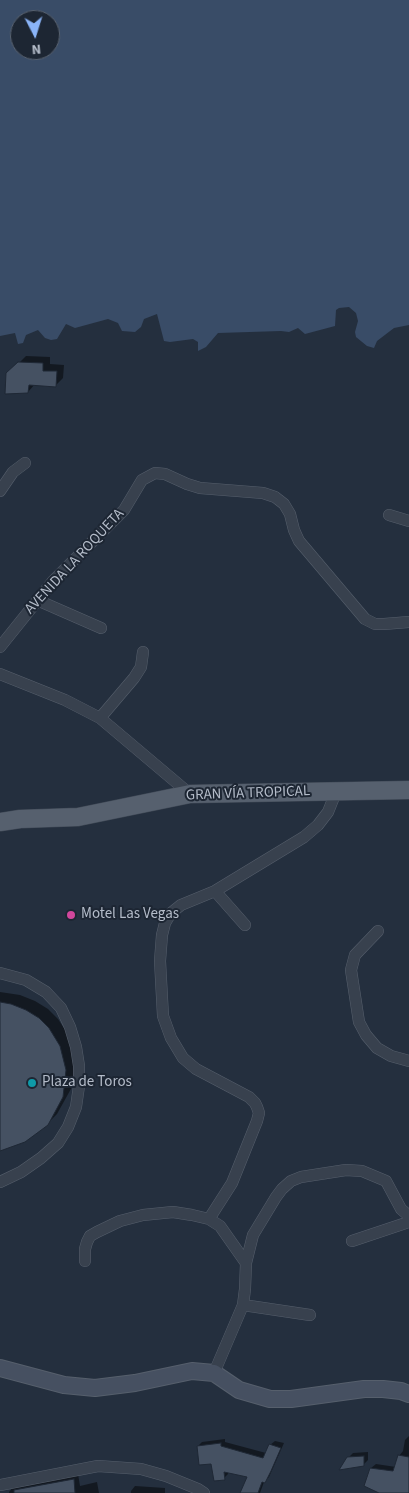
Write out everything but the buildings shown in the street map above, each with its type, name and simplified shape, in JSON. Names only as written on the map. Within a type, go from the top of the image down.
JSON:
[{"type":"main road","name":"GRAN VÍA TROPICAL","points":[[0,822],[20,819],[78,817],[190,794],[409,790]]},
{"type":"street","points":[[0,491],[13,472],[25,463]]},
{"type":"street","name":"AVENIDA LA ROQUETA","points":[[0,647],[53,581],[124,510],[142,480],[155,473],[175,477],[187,484],[200,488],[263,493],[275,497],[284,504],[290,514],[299,541],[365,618],[375,624],[409,622]]},
{"type":"street","points":[[389,515],[409,521]]},
{"type":"street","points":[[37,600],[101,628]]},
{"type":"street","points":[[100,718],[134,678],[141,667],[143,652]]},
{"type":"street","points":[[0,674],[65,700],[100,718],[190,794]]},
{"type":"street","points":[[208,1219],[232,1183],[259,1113],[255,1103],[249,1097],[196,1069],[183,1058],[171,1038],[163,1016],[160,961],[162,935],[171,913],[181,905],[215,891],[304,837],[318,825],[328,812],[336,792]]},
{"type":"street","points":[[215,891],[245,925]]},
{"type":"street","points":[[378,930],[355,955],[351,970],[359,1022],[366,1035],[377,1048],[390,1056],[409,1061]]},
{"type":"street","points":[[0,973],[26,980],[46,992],[61,1008],[70,1027],[76,1047],[79,1066],[79,1086],[76,1107],[68,1127],[58,1143],[21,1172],[0,1182]]},
{"type":"street","points":[[214,1372],[243,1305],[246,1263],[253,1235],[282,1188],[291,1181],[301,1177],[346,1170],[362,1171],[386,1181],[401,1209],[409,1216]]},
{"type":"street","points":[[85,1261],[87,1242],[90,1236],[97,1232],[143,1215],[172,1212],[208,1219],[220,1226],[246,1263]]},
{"type":"street","points":[[352,1241],[409,1222]]},
{"type":"street","points":[[243,1305],[310,1315]]},
{"type":"street","points":[[0,1368],[64,1385],[95,1388],[135,1383],[192,1371],[214,1372],[239,1390],[270,1399],[291,1399],[364,1389],[401,1391],[409,1394]]},
{"type":"street","points":[[0,1484],[98,1466],[141,1469],[198,1488],[204,1493]]},
{"type":"water","points":[[0,0],[409,0],[409,325],[394,328],[377,341],[374,348],[367,346],[356,337],[355,332],[358,321],[356,313],[349,307],[336,310],[335,326],[305,334],[298,328],[289,332],[218,333],[206,347],[198,351],[198,342],[193,339],[164,341],[157,314],[144,319],[141,327],[135,332],[122,331],[118,323],[108,319],[75,328],[66,324],[57,339],[51,340],[45,338],[38,330],[26,335],[23,343],[18,344],[15,333],[0,336]]},
{"type":"place","name":"Motel Las Vegas","points":[[71,915]]},
{"type":"place","name":"Plaza de Toros","points":[[32,1083]]}]
